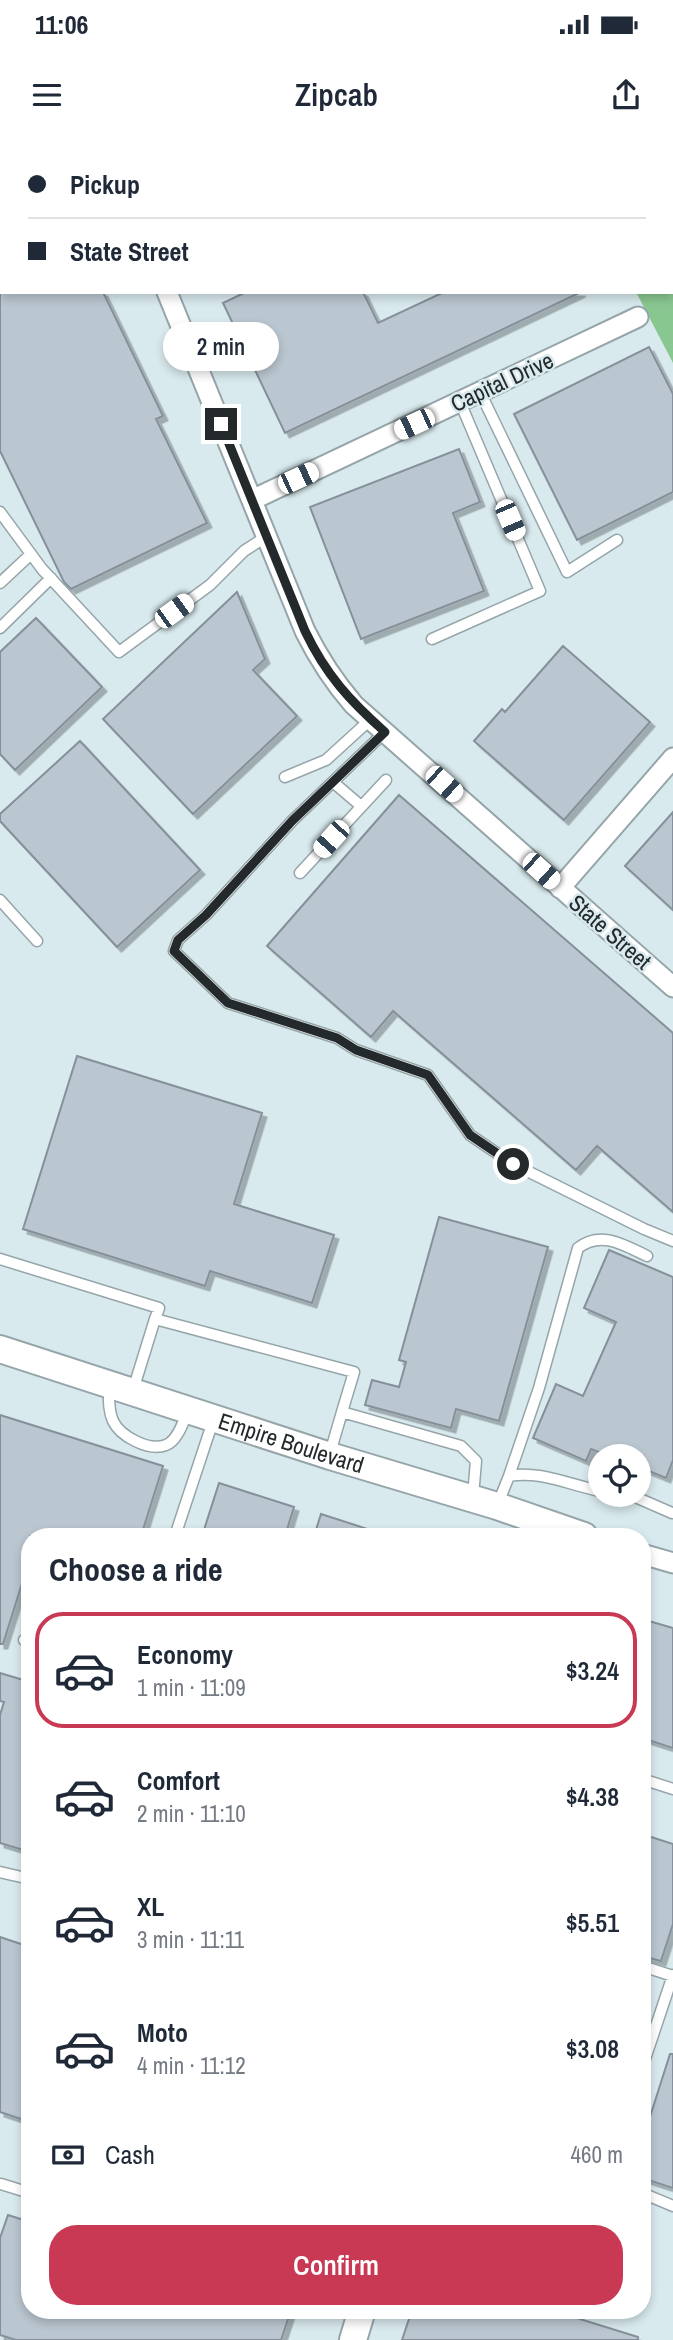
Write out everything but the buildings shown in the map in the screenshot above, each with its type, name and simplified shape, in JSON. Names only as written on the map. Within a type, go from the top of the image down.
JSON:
[{"type":"street","name":"State Street","points":[[171,294],[252,500],[319,659],[336,684],[378,726],[673,987]]},
{"type":"street","name":"Capital Drive","points":[[252,500],[638,317]]},
{"type":"street","points":[[560,888],[673,758]]},
{"type":"street","name":"Empire Boulevard","points":[[0,1349],[560,1528]]},
{"type":"street","points":[[651,1557],[673,1563]]},
{"type":"street","points":[[353,2340],[359,2319]]},
{"type":"lane","points":[[480,392],[567,572],[617,540]]},
{"type":"lane","points":[[432,639],[540,591],[460,402]]},
{"type":"lane","points":[[0,513],[51,578],[119,652],[210,585],[244,551],[267,536]]},
{"type":"lane","points":[[0,583],[31,554]]},
{"type":"lane","points":[[0,628],[51,578]]},
{"type":"lane","points":[[285,777],[326,760],[378,726]]},
{"type":"lane","points":[[378,726],[333,782],[292,821],[206,915],[178,940],[174,951],[228,1003],[337,1038],[356,1050],[428,1075],[470,1135],[513,1164],[673,1241]]},
{"type":"lane","points":[[300,873],[386,780]]},
{"type":"lane","points":[[333,782],[361,806]]},
{"type":"lane","points":[[0,900],[37,941]]},
{"type":"lane","points":[[485,1503],[509,1476],[539,1388],[578,1248],[591,1240],[606,1239],[647,1256]]},
{"type":"lane","points":[[0,1259],[159,1308],[109,1408],[113,1422],[123,1433],[150,1446],[166,1445],[174,1438],[188,1410]]},
{"type":"lane","points":[[155,1319],[354,1372],[330,1456]]},
{"type":"lane","points":[[342,1412],[461,1446],[476,1461],[485,1503]]},
{"type":"lane","points":[[178,1528],[214,1418]]},
{"type":"lane","points":[[509,1476],[540,1476],[588,1488]]},
{"type":"lane","points":[[651,1504],[672,1513]]},
{"type":"lane","points":[[651,1782],[673,1789]]},
{"type":"lane","points":[[0,1872],[21,1877]]},
{"type":"lane","points":[[651,1969],[673,1975],[651,2041]]},
{"type":"lane","points":[[1,2184],[21,2190]]},
{"type":"lane","points":[[651,2197],[673,2206]]},
{"type":"green space","points":[[637,294],[673,294],[673,363]]},
{"type":"route","points":[[221,424],[305,631],[319,659],[354,705],[385,732],[292,821],[206,915],[178,940],[174,951],[228,1003],[337,1038],[356,1050],[428,1075],[470,1135],[513,1164]]}]
